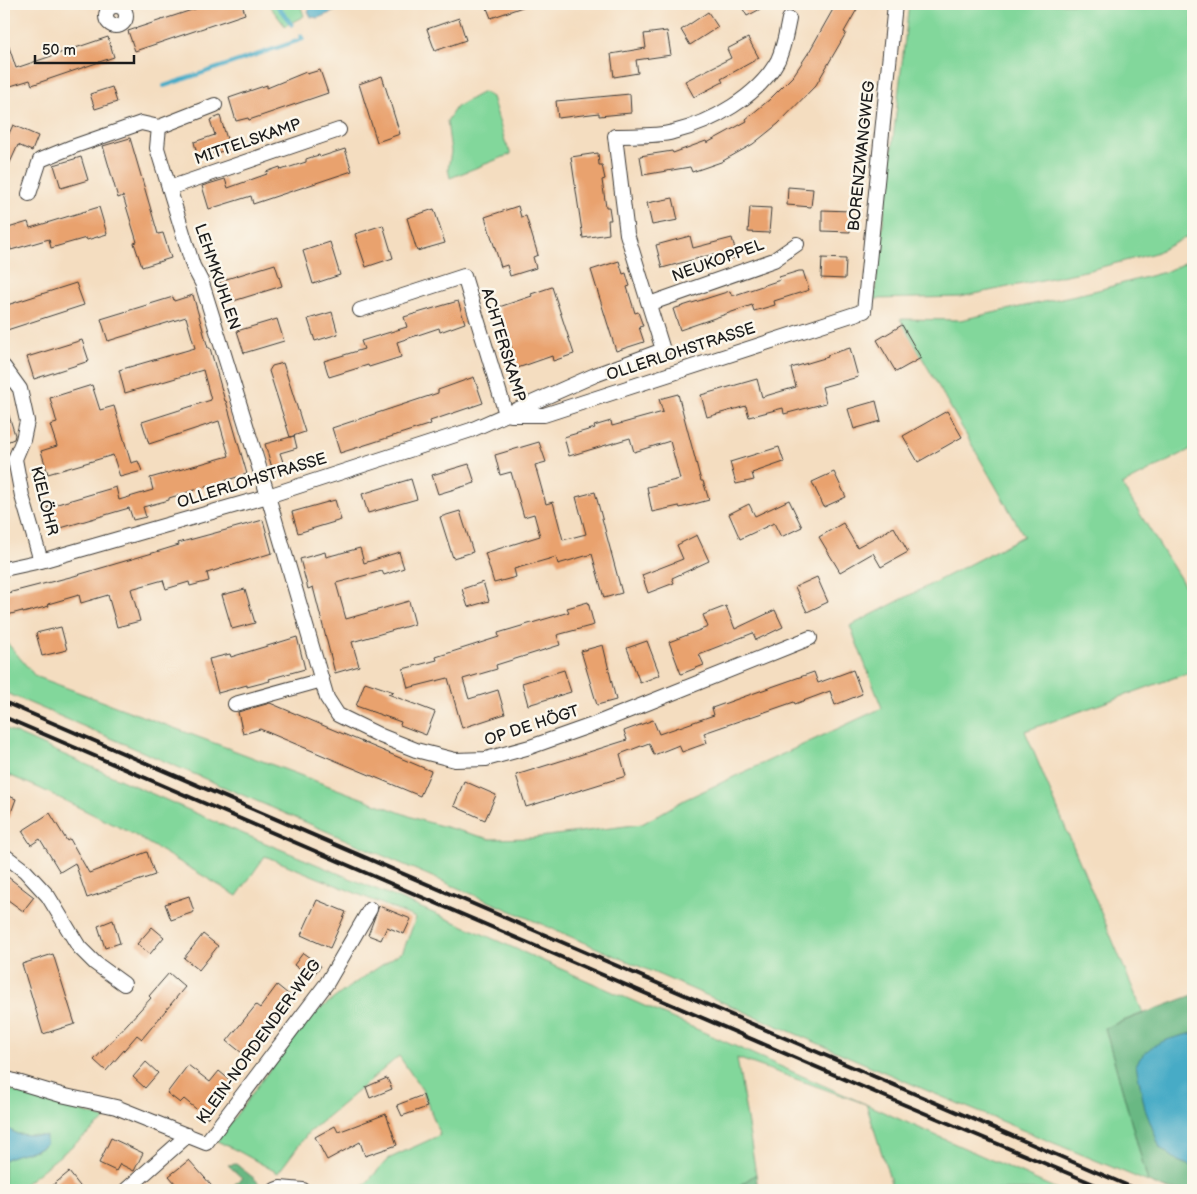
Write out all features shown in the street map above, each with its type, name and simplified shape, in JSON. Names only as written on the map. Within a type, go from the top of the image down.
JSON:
[{"type":"street","name":"BORENZWANGWEG","points":[[864,311],[895,4]]},
{"type":"street","points":[[649,304],[626,234],[615,136],[671,133],[702,123],[724,111],[758,86],[777,60],[785,40],[789,19]]},
{"type":"street","points":[[28,194],[40,160],[72,146],[141,123],[159,127],[216,105]]},
{"type":"street","name":"LEHMKUHLEN","points":[[159,127],[157,148],[168,188],[193,266],[202,284],[268,496]]},
{"type":"street","name":"MITTELSKAMP","points":[[168,188],[339,130]]},
{"type":"street","name":"NEUKOPPEL","points":[[649,304],[774,260],[797,244]]},
{"type":"street","name":"ACHTERSKAMP","points":[[360,310],[464,276],[506,414]]},
{"type":"street","name":"OLLERLOHSTRASSE","points":[[4,569],[42,561],[268,496],[471,430],[595,375],[663,350],[649,304]]},
{"type":"street","name":"OLLERLOHSTRASSE","points":[[506,414],[544,415],[864,311]]},
{"type":"street","name":"KIELÖHR","points":[[4,367],[20,389],[27,421],[23,440],[15,459],[22,496],[42,561]]},
{"type":"street","name":"OP DE HÖGT","points":[[268,496],[327,698],[338,716],[416,750],[455,760],[486,760],[530,747],[594,724],[810,638]]},
{"type":"street","points":[[235,704],[322,680]]},
{"type":"street","points":[[4,855],[24,870],[48,896],[79,947],[95,963],[124,984]]},
{"type":"street","name":"KLEIN-NORDENDER-WEG","points":[[188,1135],[206,1144],[327,983],[370,909]]},
{"type":"street","points":[[4,1078],[61,1095],[116,1107],[188,1135],[126,1190]]},
{"type":"street","points":[[278,1189],[303,1190]]},
{"type":"green space","points":[[268,4],[300,4],[304,16],[285,26]]},
{"type":"green space","points":[[909,4],[1193,4],[1193,234],[1155,253],[1090,270],[960,297],[874,299]]},
{"type":"green space","points":[[483,92],[492,97],[505,141],[511,154],[450,178],[448,169],[451,152],[447,121],[456,107]]},
{"type":"green space","points":[[1193,259],[1193,448],[1122,485],[1193,599],[1193,671],[1025,731],[1143,1013],[1105,1028],[1148,1182],[928,1091],[4,692],[4,639],[35,676],[420,820],[490,839],[532,838],[642,824],[684,800],[882,708],[850,626],[1024,536],[900,319],[960,320],[1094,291],[1165,272]]},
{"type":"green space","points":[[4,728],[227,827],[462,925],[862,1103],[737,1058],[756,1174],[737,1187],[736,1190],[360,1190],[388,1159],[440,1135],[423,1091],[399,1056],[308,1133],[278,1173],[217,1141],[307,1019],[349,987],[403,951],[416,918],[265,856],[237,896],[131,833],[4,773]]},
{"type":"green space","points":[[1193,995],[1193,1033],[1177,1037],[1178,1161],[1193,1167],[1193,1190],[1168,1190],[1148,1182],[1105,1028]]},
{"type":"green space","points":[[4,1088],[106,1119],[17,1190],[4,1190],[4,1160],[22,1152],[37,1150],[45,1136],[17,1134],[4,1126]]},
{"type":"green space","points":[[866,1104],[1059,1190],[891,1190],[890,1179]]},
{"type":"green space","points":[[236,1164],[255,1179],[261,1186],[259,1190],[228,1190],[242,1178],[228,1165]]},
{"type":"green space","points":[[756,1174],[758,1190],[736,1190],[737,1187]]},
{"type":"water","points":[[314,4],[352,4],[318,18],[311,17],[308,11]]},
{"type":"water","points":[[1193,1033],[1193,1167],[1178,1161],[1160,1148],[1145,1109],[1136,1065],[1141,1057],[1153,1046]]},
{"type":"water","points":[[4,1126],[17,1134],[46,1136],[46,1144],[4,1160]]},
{"type":"building","points":[[210,4],[242,4],[245,14],[135,51],[128,31]]},
{"type":"building","points":[[500,4],[528,5],[491,18],[487,8]]},
{"type":"building","points":[[740,4],[770,4],[747,16]]},
{"type":"building","points":[[836,4],[860,4],[844,32],[846,33],[816,85],[778,124],[753,144],[721,162],[692,172],[690,167],[643,175],[640,156],[672,151],[673,153],[706,141],[707,143],[747,121],[746,119],[769,100],[793,76]]},
{"type":"building","points":[[708,12],[718,27],[690,45],[681,30]]},
{"type":"building","points":[[459,18],[466,40],[435,51],[427,29]]},
{"type":"building","points":[[667,31],[671,55],[636,60],[638,73],[614,77],[611,54],[646,48],[644,34]]},
{"type":"building","points":[[108,37],[114,57],[32,85],[30,80],[4,88],[4,39],[6,38],[16,68]]},
{"type":"building","points":[[748,38],[759,58],[721,79],[723,82],[694,97],[685,81],[731,58],[727,49]]},
{"type":"building","points":[[320,70],[328,93],[249,120],[248,118],[236,121],[229,98],[267,85],[267,88],[306,72],[307,74]]},
{"type":"building","points":[[382,76],[400,134],[377,142],[359,84]]},
{"type":"building","points":[[112,87],[117,102],[95,109],[90,94]]},
{"type":"building","points":[[630,94],[631,113],[599,116],[599,113],[558,118],[556,101]]},
{"type":"building","points":[[220,116],[230,149],[198,158],[194,142],[215,135],[210,120]]},
{"type":"building","points":[[13,125],[38,136],[32,151],[18,145],[4,176],[4,144]]},
{"type":"building","points":[[130,138],[158,234],[163,233],[171,258],[142,267],[134,243],[137,242],[123,196],[118,198],[103,146]]},
{"type":"building","points":[[345,149],[352,171],[253,204],[251,196],[209,209],[202,186],[225,179],[228,188],[267,174],[266,172],[280,167],[281,170],[306,162],[306,159],[312,157],[319,155],[320,157]]},
{"type":"building","points":[[598,153],[599,165],[602,165],[605,179],[602,180],[606,207],[609,207],[611,220],[608,220],[609,234],[583,238],[571,157]]},
{"type":"building","points":[[81,157],[88,180],[61,188],[54,165]]},
{"type":"building","points":[[788,187],[813,189],[811,207],[787,205]]},
{"type":"building","points":[[673,198],[678,220],[652,225],[647,203]]},
{"type":"building","points":[[518,206],[521,217],[526,216],[538,255],[533,257],[536,268],[510,276],[507,265],[501,267],[485,217]]},
{"type":"building","points":[[99,207],[107,234],[51,248],[49,239],[11,250],[5,229],[28,222],[30,228]]},
{"type":"building","points":[[750,207],[771,208],[769,233],[748,232]]},
{"type":"building","points":[[434,209],[445,243],[417,251],[407,218]]},
{"type":"building","points":[[822,210],[850,211],[850,232],[822,231]]},
{"type":"building","points":[[383,225],[393,258],[366,267],[355,234]]},
{"type":"building","points":[[690,236],[693,248],[732,238],[737,257],[716,263],[714,254],[662,268],[656,245]]},
{"type":"building","points":[[330,242],[340,275],[313,284],[303,251]]},
{"type":"building","points":[[822,258],[846,259],[845,279],[821,278]]},
{"type":"building","points":[[619,261],[623,274],[626,273],[630,286],[627,287],[635,313],[638,312],[643,326],[639,327],[644,342],[616,351],[591,270]]},
{"type":"building","points":[[275,264],[282,286],[227,303],[220,281]]},
{"type":"building","points":[[803,271],[809,290],[774,301],[775,305],[754,311],[752,305],[680,330],[673,309],[730,291],[732,296],[780,280],[779,277]]},
{"type":"building","points":[[76,283],[84,305],[4,331],[4,306]]},
{"type":"building","points":[[552,287],[574,354],[553,361],[552,356],[509,371],[503,352],[512,349],[499,307]]},
{"type":"building","points":[[193,295],[247,474],[143,507],[146,517],[133,520],[129,508],[54,530],[47,507],[116,487],[119,500],[153,490],[150,478],[229,456],[219,421],[149,444],[142,422],[211,400],[203,370],[125,393],[119,370],[195,348],[186,317],[108,341],[101,319],[173,297],[174,301]]},
{"type":"building","points":[[458,301],[465,323],[440,332],[439,328],[397,342],[401,357],[329,377],[324,361],[364,349],[361,341],[407,327],[404,317]]},
{"type":"building","points":[[332,312],[338,334],[315,341],[308,319]]},
{"type":"building","points":[[277,319],[284,341],[244,353],[237,331]]},
{"type":"building","points":[[902,325],[921,358],[896,372],[877,340]]},
{"type":"building","points":[[82,340],[89,361],[34,379],[27,357]]},
{"type":"building","points":[[850,348],[858,377],[822,387],[826,403],[784,414],[783,408],[749,417],[746,406],[707,417],[701,395],[757,379],[762,397],[796,387],[791,368]]},
{"type":"building","points":[[283,363],[305,432],[290,437],[269,371],[272,366]]},
{"type":"building","points":[[474,377],[483,403],[430,421],[431,424],[340,453],[332,428],[438,393],[438,390]]},
{"type":"building","points":[[92,385],[100,410],[114,406],[131,463],[138,461],[142,471],[120,477],[113,455],[48,474],[41,451],[57,446],[50,425],[57,423],[50,398]]},
{"type":"building","points":[[678,394],[701,481],[703,481],[709,500],[680,508],[679,506],[652,512],[647,487],[680,479],[670,441],[634,452],[630,438],[569,456],[564,437],[611,421],[612,426],[663,412],[659,399]]},
{"type":"building","points":[[876,401],[881,421],[854,429],[848,409]]},
{"type":"building","points":[[4,406],[6,406],[15,435],[14,439],[4,443]]},
{"type":"building","points":[[947,411],[962,437],[918,462],[903,436]]},
{"type":"building","points":[[294,436],[297,448],[280,453],[285,468],[273,471],[265,444]]},
{"type":"building","points":[[539,442],[546,462],[535,465],[546,504],[553,502],[563,540],[586,534],[576,497],[595,492],[622,593],[604,598],[592,554],[558,564],[556,557],[514,569],[516,577],[494,583],[485,553],[540,536],[534,514],[524,517],[511,472],[500,475],[495,455]]},
{"type":"building","points":[[779,447],[784,462],[752,473],[754,480],[736,484],[730,462]]},
{"type":"building","points":[[469,464],[475,483],[438,494],[432,475]]},
{"type":"building","points":[[834,472],[846,497],[824,507],[812,482]]},
{"type":"building","points":[[411,479],[417,499],[368,513],[362,494]]},
{"type":"building","points":[[335,500],[341,520],[298,533],[292,512]]},
{"type":"building","points":[[789,500],[802,527],[781,537],[774,523],[740,539],[729,514],[749,504],[755,516]]},
{"type":"building","points":[[460,511],[473,552],[453,558],[440,517]]},
{"type":"building","points":[[263,520],[272,553],[207,573],[209,581],[190,586],[189,582],[166,589],[163,580],[131,589],[140,621],[117,627],[108,595],[81,603],[79,595],[48,604],[49,606],[4,616],[4,594],[74,576],[179,545],[178,543]]},
{"type":"building","points":[[843,523],[857,547],[894,527],[908,552],[881,567],[873,553],[840,572],[819,537]]},
{"type":"building","points":[[697,535],[709,561],[672,578],[674,583],[648,593],[642,575],[683,559],[677,545]]},
{"type":"building","points":[[360,548],[364,563],[399,552],[404,568],[384,575],[382,571],[336,583],[346,619],[409,601],[415,624],[352,642],[359,666],[335,673],[313,587],[308,589],[300,559],[325,552],[326,557]]},
{"type":"building","points":[[817,577],[828,602],[807,612],[795,587]]},
{"type":"building","points":[[483,582],[489,601],[468,607],[462,589]]},
{"type":"building","points":[[245,589],[255,623],[232,629],[222,595]]},
{"type":"building","points":[[588,602],[594,625],[557,635],[560,645],[496,665],[497,669],[463,679],[469,699],[498,690],[505,714],[462,728],[448,678],[408,688],[403,669],[437,660],[436,657],[499,637],[498,633],[569,612],[567,608]]},
{"type":"building","points":[[726,606],[735,629],[775,610],[783,627],[756,640],[753,633],[699,654],[704,665],[681,674],[669,642],[708,627],[703,615]]},
{"type":"building","points":[[61,627],[67,650],[42,656],[36,633]]},
{"type":"building","points":[[297,637],[305,669],[269,679],[270,681],[218,693],[209,659],[230,654],[231,657]]},
{"type":"building","points":[[647,641],[660,675],[640,683],[627,648]]},
{"type":"building","points":[[603,645],[616,700],[597,705],[581,651]]},
{"type":"building","points":[[564,670],[571,692],[528,705],[522,683]]},
{"type":"building","points":[[853,670],[862,694],[835,705],[830,691],[795,704],[794,702],[704,733],[707,743],[682,752],[679,745],[654,755],[649,743],[620,754],[626,776],[526,807],[516,775],[627,740],[624,731],[653,720],[659,734],[714,715],[712,708],[814,672],[818,683]]},
{"type":"building","points":[[365,682],[394,692],[388,694],[435,712],[426,735],[400,725],[401,722],[356,706]]},
{"type":"building","points":[[270,703],[431,771],[420,796],[260,729],[243,734],[238,712]]},
{"type":"building","points":[[464,781],[496,795],[485,820],[454,806]]},
{"type":"building","points":[[4,794],[16,799],[5,829],[4,829]]},
{"type":"building","points":[[50,813],[67,841],[70,839],[89,873],[147,852],[155,875],[87,898],[75,863],[60,872],[40,839],[31,845],[22,831]]},
{"type":"building","points":[[4,874],[34,897],[23,911],[4,897]]},
{"type":"building","points":[[189,896],[194,912],[171,920],[165,904]]},
{"type":"building","points":[[317,900],[346,912],[330,948],[301,935]]},
{"type":"building","points":[[379,906],[411,919],[404,934],[387,927],[381,940],[368,935]]},
{"type":"building","points":[[113,920],[120,943],[105,948],[98,926]]},
{"type":"building","points":[[152,927],[164,937],[150,954],[137,944]]},
{"type":"building","points":[[203,934],[218,946],[199,970],[184,958]]},
{"type":"building","points":[[303,953],[321,966],[311,978],[294,965]]},
{"type":"building","points":[[53,954],[75,1024],[43,1034],[22,964]]},
{"type":"building","points":[[169,973],[185,987],[142,1039],[137,1035],[106,1071],[94,1060],[151,998],[149,996]]},
{"type":"building","points":[[277,985],[293,998],[247,1057],[227,1041],[256,1005],[260,1008]]},
{"type":"building","points":[[146,1062],[158,1073],[145,1088],[133,1077]]},
{"type":"building","points":[[188,1065],[210,1082],[219,1071],[231,1081],[213,1104],[216,1107],[207,1118],[184,1099],[180,1103],[167,1093]]},
{"type":"building","points":[[387,1078],[392,1089],[370,1098],[366,1087]]},
{"type":"building","points":[[423,1095],[427,1107],[402,1116],[397,1105]]},
{"type":"building","points":[[386,1114],[397,1145],[365,1156],[360,1142],[327,1160],[315,1137],[335,1126],[338,1132]]},
{"type":"building","points":[[111,1138],[143,1153],[134,1171],[120,1164],[116,1171],[99,1163]]},
{"type":"building","points":[[189,1160],[215,1190],[181,1190],[169,1176]]},
{"type":"building","points":[[69,1172],[83,1190],[47,1190]]},
{"type":"waterway","points":[[276,4],[292,25]]},
{"type":"waterway","points":[[164,86],[303,39],[301,36]]},
{"type":"railway","points":[[4,702],[1138,1190]]},
{"type":"railway","points":[[4,717],[886,1097],[1108,1190]]}]
